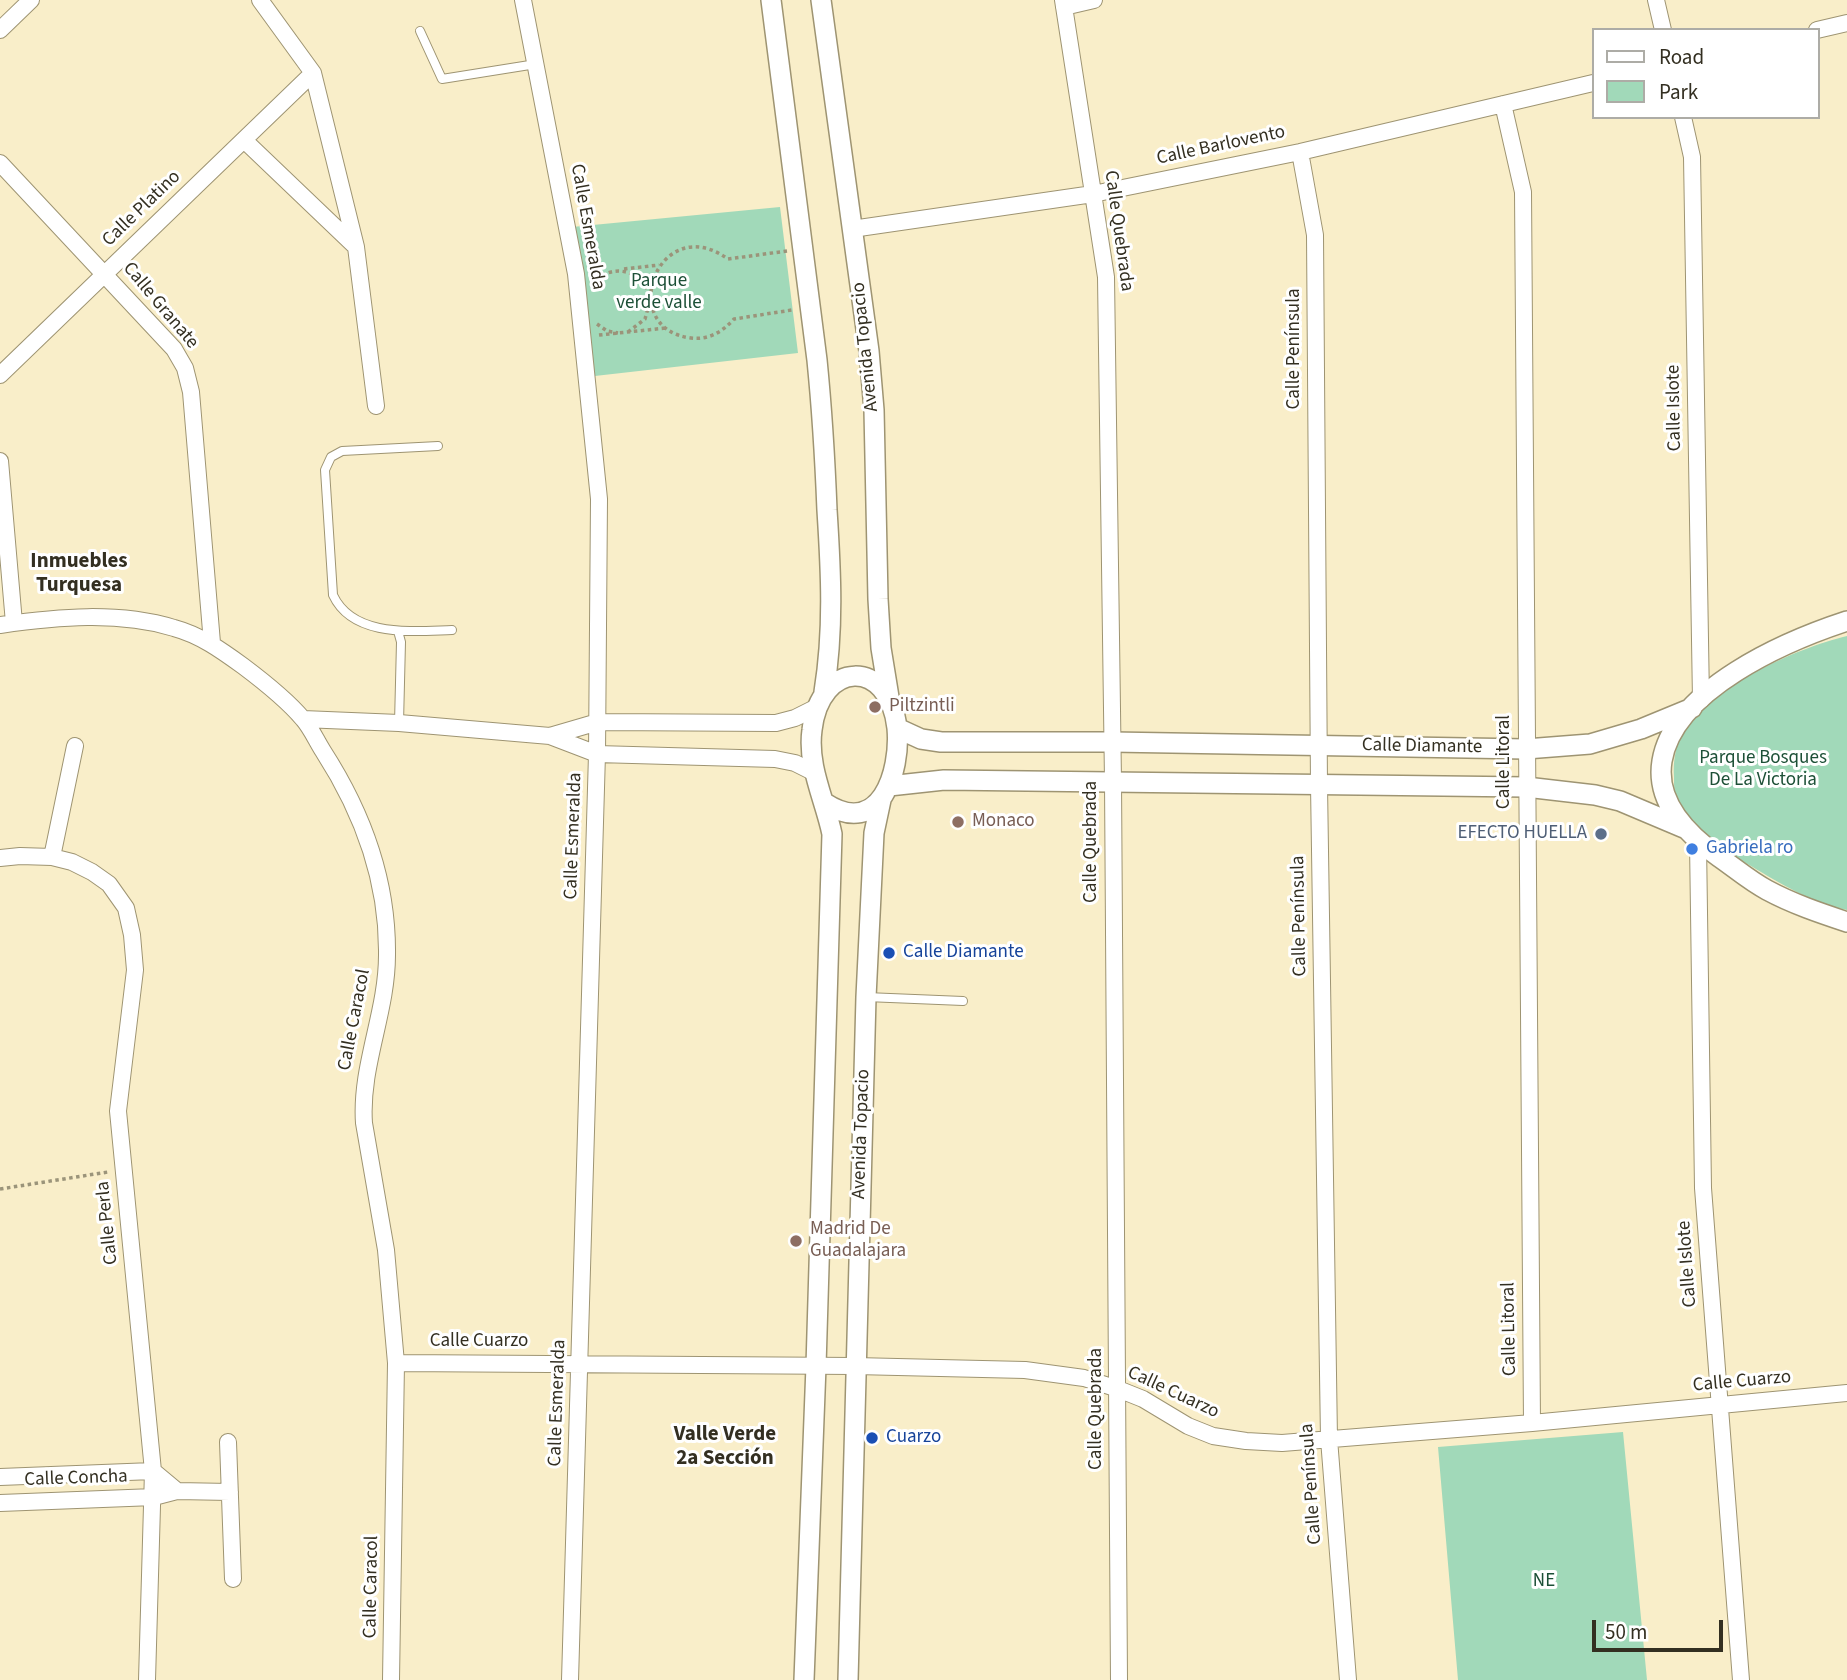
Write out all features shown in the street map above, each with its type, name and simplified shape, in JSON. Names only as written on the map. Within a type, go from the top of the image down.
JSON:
[{"type":"street","points":[[0,30],[32,0]]},
{"type":"street","points":[[260,0],[313,73],[356,247],[376,406]]},
{"type":"street","name":"Calle Esmeralda","points":[[523,0],[576,274],[600,499],[598,722],[570,1680]]},
{"type":"street","points":[[551,736],[598,722],[776,723],[795,718],[821,700],[831,684],[862,677],[871,680],[889,697],[897,728],[898,751],[885,793],[866,812],[851,815],[825,803],[815,773],[811,731],[821,700],[830,658],[832,602],[821,407],[811,308],[771,0]]},
{"type":"street","name":"Avenida Topacio","points":[[821,0],[869,351],[874,410],[878,599],[881,648],[889,697]]},
{"type":"street","points":[[1064,4],[1094,0]]},
{"type":"street","points":[[1657,0],[1663,28]]},
{"type":"street","name":"Calle Quebrada","points":[[1064,4],[1106,277],[1113,781],[1119,1680]]},
{"type":"street","points":[[1819,30],[1847,23]]},
{"type":"street","name":"Calle Platino","points":[[0,375],[313,73]]},
{"type":"street","name":"Calle Barlovento","points":[[852,229],[1093,194],[1300,152],[1591,83]]},
{"type":"street","name":"Calle Litoral","points":[[1503,104],[1523,192],[1532,1423]]},
{"type":"street","name":"Calle Islote","points":[[1683,119],[1692,157],[1697,704]]},
{"type":"street","points":[[244,140],[356,247]]},
{"type":"street","name":"Calle Península","points":[[1300,152],[1315,235],[1329,1439],[1348,1680]]},
{"type":"street","name":"Calle Granate","points":[[0,163],[173,349],[189,380],[212,643]]},
{"type":"street","points":[[0,461],[7,624]]},
{"type":"street","name":"Calle Caracol","points":[[7,624],[83,616],[128,618],[175,628],[212,643],[254,674],[303,719],[358,811],[375,860],[382,894],[387,957],[384,989],[362,1103],[386,1250],[396,1363],[391,1680]]},
{"type":"street","points":[[1847,621],[1822,629],[1754,660],[1732,674],[1697,704],[1675,731],[1662,763],[1666,797],[1684,828],[1698,844],[1767,890],[1797,905],[1847,922]]},
{"type":"street","name":"Calle Diamante","points":[[897,728],[920,739],[941,742],[1526,749],[1590,744],[1629,733],[1697,704]]},
{"type":"street","points":[[303,719],[399,723],[551,736],[597,754],[775,759],[795,763],[815,773]]},
{"type":"street","points":[[52,857],[75,746]]},
{"type":"street","name":"Calle Diamante","points":[[885,793],[944,780],[1526,786],[1620,801],[1684,828]]},
{"type":"street","name":"Avenida Topacio","points":[[848,1680],[866,997],[874,833],[885,793]]},
{"type":"street","name":"Avenida Topacio","points":[[804,1680],[832,834],[825,803]]},
{"type":"street","name":"Calle Islote","points":[[1698,844],[1703,1188],[1741,1680]]},
{"type":"street","name":"Calle Perla","points":[[0,859],[20,856],[52,857],[72,862],[92,872],[109,884],[126,908],[132,934],[135,971],[118,1111],[153,1471],[147,1680]]},
{"type":"street","name":"Calle Cuarzo","points":[[396,1363],[855,1366],[1025,1370],[1084,1378],[1118,1389],[1143,1399],[1188,1426],[1213,1436],[1282,1443],[1532,1423],[1847,1393]]},
{"type":"street","points":[[228,1442],[233,1579]]},
{"type":"street","points":[[153,1471],[177,1490]]},
{"type":"street","name":"Calle Concha","points":[[0,1477],[153,1471]]},
{"type":"street","name":"Calle Concha","points":[[0,1503],[154,1497],[177,1490],[230,1492]]},
{"type":"lane","points":[[420,31],[442,79],[536,64]]},
{"type":"lane","points":[[438,446],[342,451],[331,457],[325,470],[333,594],[337,603],[359,620],[373,626],[398,631],[452,630]]},
{"type":"lane","points":[[398,631],[401,642],[399,723]]},
{"type":"lane","points":[[866,997],[963,1001]]},
{"type":"path","points":[[628,332],[645,319],[653,276],[659,265],[673,253],[687,247],[709,248],[728,259],[803,248]]},
{"type":"path","points":[[576,274],[659,265]]},
{"type":"path","points":[[590,288],[604,273],[614,270],[634,274],[648,289],[659,319],[666,328],[683,337],[713,335],[734,319],[811,308]]},
{"type":"path","points":[[592,317],[598,326],[618,333]]},
{"type":"path","points":[[583,337],[666,328]]},
{"type":"path","points":[[0,1189],[124,1170]]},
{"type":"green space","name":"Parque verde valle","points":[[780,207],[798,353],[586,377],[572,227]]},
{"type":"green space","name":"Parque Bosques De La Victoria","points":[[1847,636],[1847,910],[1821,903],[1797,892],[1740,860],[1706,836],[1680,805],[1675,791],[1674,761],[1681,736],[1694,718],[1732,686],[1779,660]]},
{"type":"green space","name":"NE","points":[[1623,1432],[1647,1680],[1458,1680],[1438,1447]]},
{"type":"place","name":"Piltzintli","points":[[875,707]]},
{"type":"place","name":"Monaco","points":[[958,822]]},
{"type":"place","name":"EFECTO HUELLA","points":[[1601,834]]},
{"type":"place","name":"Gabriela ro","points":[[1692,849]]},
{"type":"place","name":"Calle Diamante","points":[[889,953]]},
{"type":"place","name":"Madrid De Guadalajara","points":[[796,1241]]},
{"type":"place","name":"Cuarzo","points":[[872,1438]]},
{"type":"district","name":"Inmuebles Turquesa","points":[[79,574]]},
{"type":"district","name":"Valle Verde 2a Sección","points":[[725,1447]]}]
